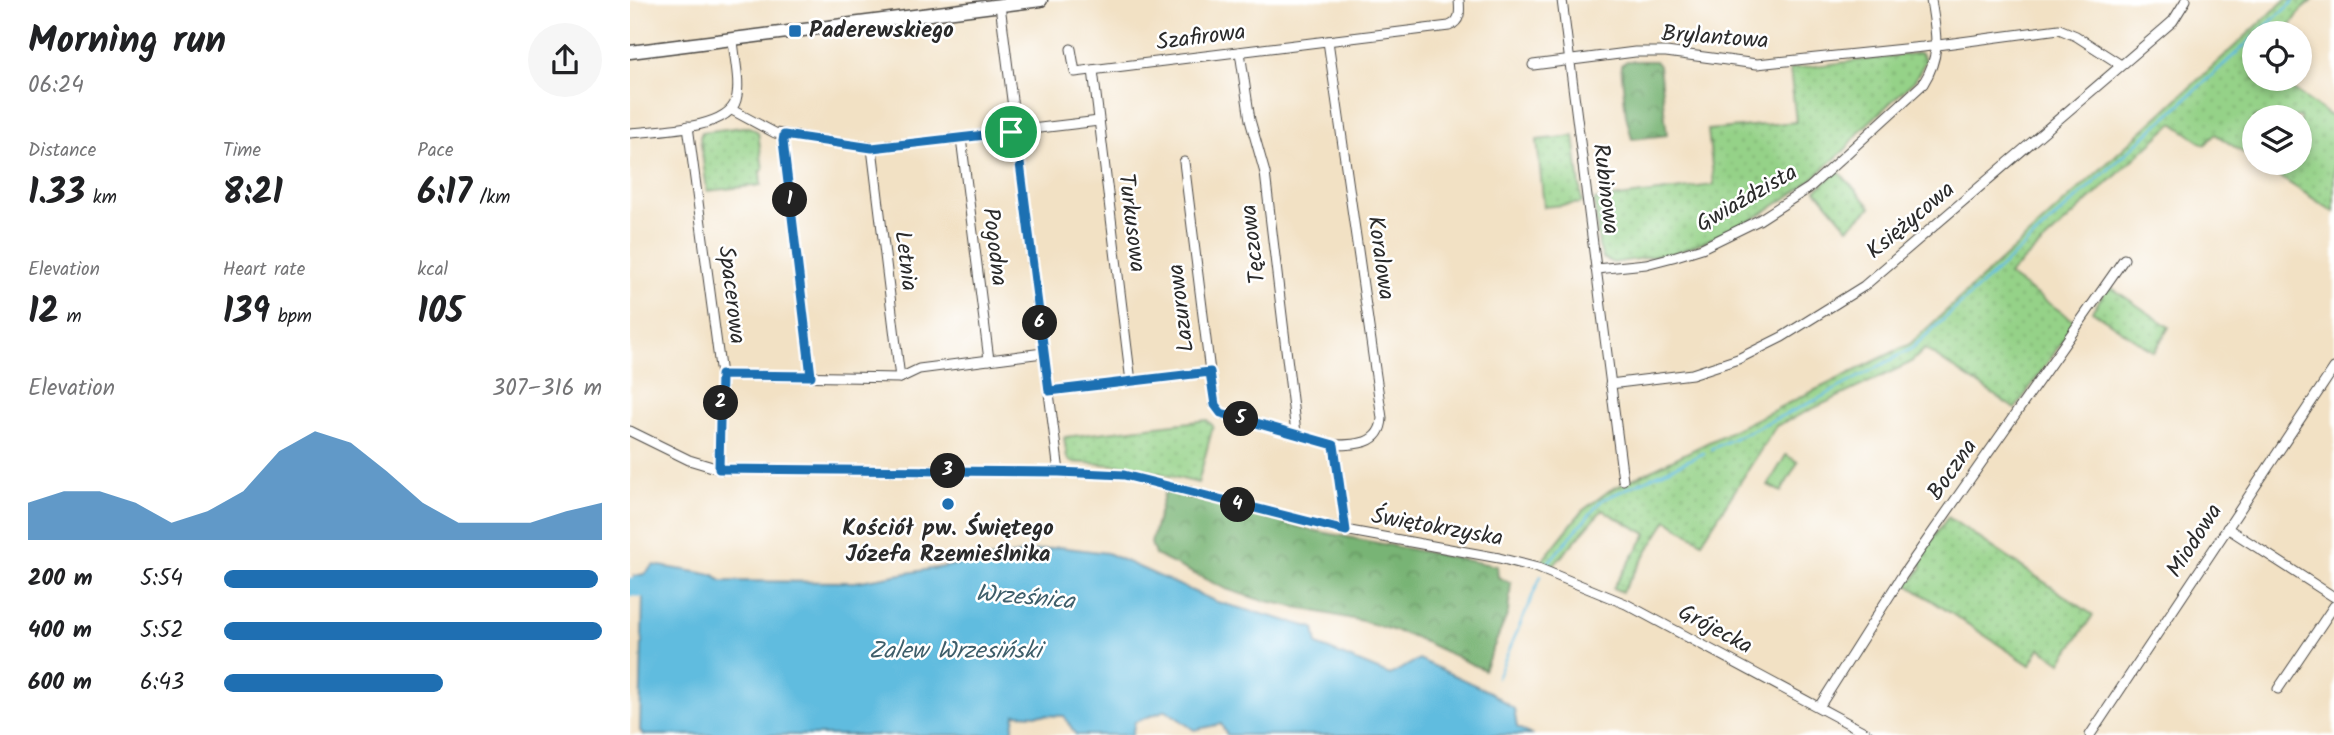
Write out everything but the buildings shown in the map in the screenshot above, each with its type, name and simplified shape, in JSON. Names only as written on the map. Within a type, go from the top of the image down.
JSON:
[{"type":"street","points":[[630,52],[1041,0]]},
{"type":"street","name":"Szafirowa","points":[[1093,70],[1449,26],[1456,23],[1459,17],[1459,0]]},
{"type":"street","name":"Rubinowa","points":[[1562,0],[1623,480]]},
{"type":"street","points":[[1931,0],[1937,44]]},
{"type":"street","name":"Księżycowa","points":[[1610,384],[1692,374],[1738,359],[1793,331],[1864,286],[2173,20],[2186,0]]},
{"type":"street","points":[[1005,3],[1016,132],[1059,472]]},
{"type":"street","name":"Brylantowa","points":[[1533,65],[1635,52],[1666,52],[1757,64],[2059,29],[2076,36],[2121,65]]},
{"type":"street","points":[[630,133],[708,123],[723,118],[732,110],[737,89],[733,39]]},
{"type":"street","name":"Koralowa","points":[[1328,41],[1382,418],[1378,435],[1372,439],[1350,445],[1334,445]]},
{"type":"street","name":"Gwiaździsta","points":[[1596,269],[1646,264],[1702,248],[1786,204],[1809,188],[1923,84],[1934,67],[1937,44]]},
{"type":"street","points":[[1071,49],[1075,72],[1093,70]]},
{"type":"street","name":"Tęczowa","points":[[1240,52],[1250,120],[1265,173],[1296,433]]},
{"type":"street","name":"Turkusowa","points":[[1093,70],[1131,382]]},
{"type":"street","points":[[732,110],[784,135],[872,148],[1099,121]]},
{"type":"street","name":"Spacerowa","points":[[688,126],[721,375],[719,469]]},
{"type":"street","points":[[784,135],[811,376]]},
{"type":"street","name":"Pogodna","points":[[961,138],[989,360]]},
{"type":"street","name":"Letnia","points":[[872,148],[900,378]]},
{"type":"street","name":"Lazurowa","points":[[1049,391],[1210,372],[1184,162]]},
{"type":"street","name":"Boczna","points":[[1819,708],[1902,576],[2124,259]]},
{"type":"street","points":[[721,375],[900,378],[919,369],[1044,353]]},
{"type":"street","name":"Miodowa","points":[[2090,735],[2334,368]]},
{"type":"street","points":[[1210,372],[1215,405],[1221,413],[1334,445],[1346,531]]},
{"type":"street","name":"Świętokrzyska","points":[[630,431],[689,460],[719,469],[1124,475],[1346,531],[1499,558],[1538,568]]},
{"type":"street","points":[[2227,528],[2334,597]]},
{"type":"street","name":"Grójecka","points":[[1538,568],[1626,604],[1870,735]]},
{"type":"street","points":[[2278,689],[2334,606]]},
{"type":"green space","points":[[2285,0],[2313,0],[2301,10],[2294,21],[2262,21]]},
{"type":"green space","points":[[2242,39],[2242,91],[2295,91],[2334,118],[2334,212],[2277,175],[2312,175],[2312,105],[2242,105],[2242,152],[2215,134],[2205,145],[2173,123],[2008,275],[2076,322],[2015,409],[1925,349],[1910,363],[1776,426],[1702,542],[1667,520],[1622,592],[1613,588],[1647,534],[1602,510],[1553,566],[1541,562],[1582,511],[1610,490],[1910,344]]},
{"type":"green space","points":[[1920,53],[1926,60],[1915,80],[1861,130],[1845,150],[1799,190],[1753,219],[1675,253],[1613,263],[1603,258],[1599,246],[1594,200],[1714,185],[1708,130],[1796,122],[1790,69]]},
{"type":"green space","points":[[1627,61],[1655,61],[1659,66],[1667,135],[1632,139],[1626,115],[1621,65]]},
{"type":"green space","points":[[742,127],[758,132],[763,170],[760,171],[761,185],[707,191],[700,137],[702,132]]},
{"type":"green space","points":[[1574,136],[1582,203],[1544,207],[1537,140]]},
{"type":"green space","points":[[1838,171],[1871,207],[1848,228],[1816,190]]},
{"type":"green space","points":[[2109,286],[2169,327],[2154,352],[2092,311]]},
{"type":"green space","points":[[1207,420],[1213,426],[1198,483],[1131,466],[1071,462],[1067,458],[1064,437]]},
{"type":"green space","points":[[1786,455],[1798,462],[1781,492],[1768,485]]},
{"type":"green space","points":[[1165,491],[1311,530],[1497,566],[1498,577],[1511,583],[1508,613],[1484,670],[1412,636],[1362,621],[1257,599],[1226,589],[1155,555],[1151,543]]},
{"type":"green space","points":[[1948,517],[2093,615],[2061,662],[2040,648],[2030,665],[1902,581],[1914,579],[1922,567],[1919,558]]},
{"type":"water","name":"Zalew Wrzesiński","points":[[1059,547],[1107,553],[1217,602],[1314,628],[1317,645],[1390,675],[1419,659],[1490,692],[1514,709],[1517,727],[1531,735],[1227,735],[1221,724],[1194,730],[1166,710],[1135,722],[1132,735],[1076,735],[1064,716],[1015,714],[1012,735],[643,735],[640,731],[643,592],[634,589],[634,576],[644,574],[654,565],[714,575],[721,581],[855,582]]},
{"type":"waterway","points":[[2271,21],[2295,0]]},
{"type":"waterway","points":[[1711,449],[1816,400],[1911,349],[2242,48]]},
{"type":"waterway","points":[[1547,564],[1602,500],[1704,453]]},
{"type":"waterway","points":[[1497,678],[1541,576]]},
{"type":"waterway","name":"Wrześnica","points":[[630,587],[658,590]]},
{"type":"place","name":"Paderewskiego","points":[[795,31]]},
{"type":"place","name":"Kościół pw. Świętego Józefa Rzemieślnika","points":[[948,504]]},
{"type":"route","points":[[1011,132],[1016,132],[1049,391],[1210,372],[1215,405],[1221,413],[1334,445],[1346,531],[1124,475],[719,469],[721,375],[811,376],[784,135],[872,148],[1011,132]]}]
